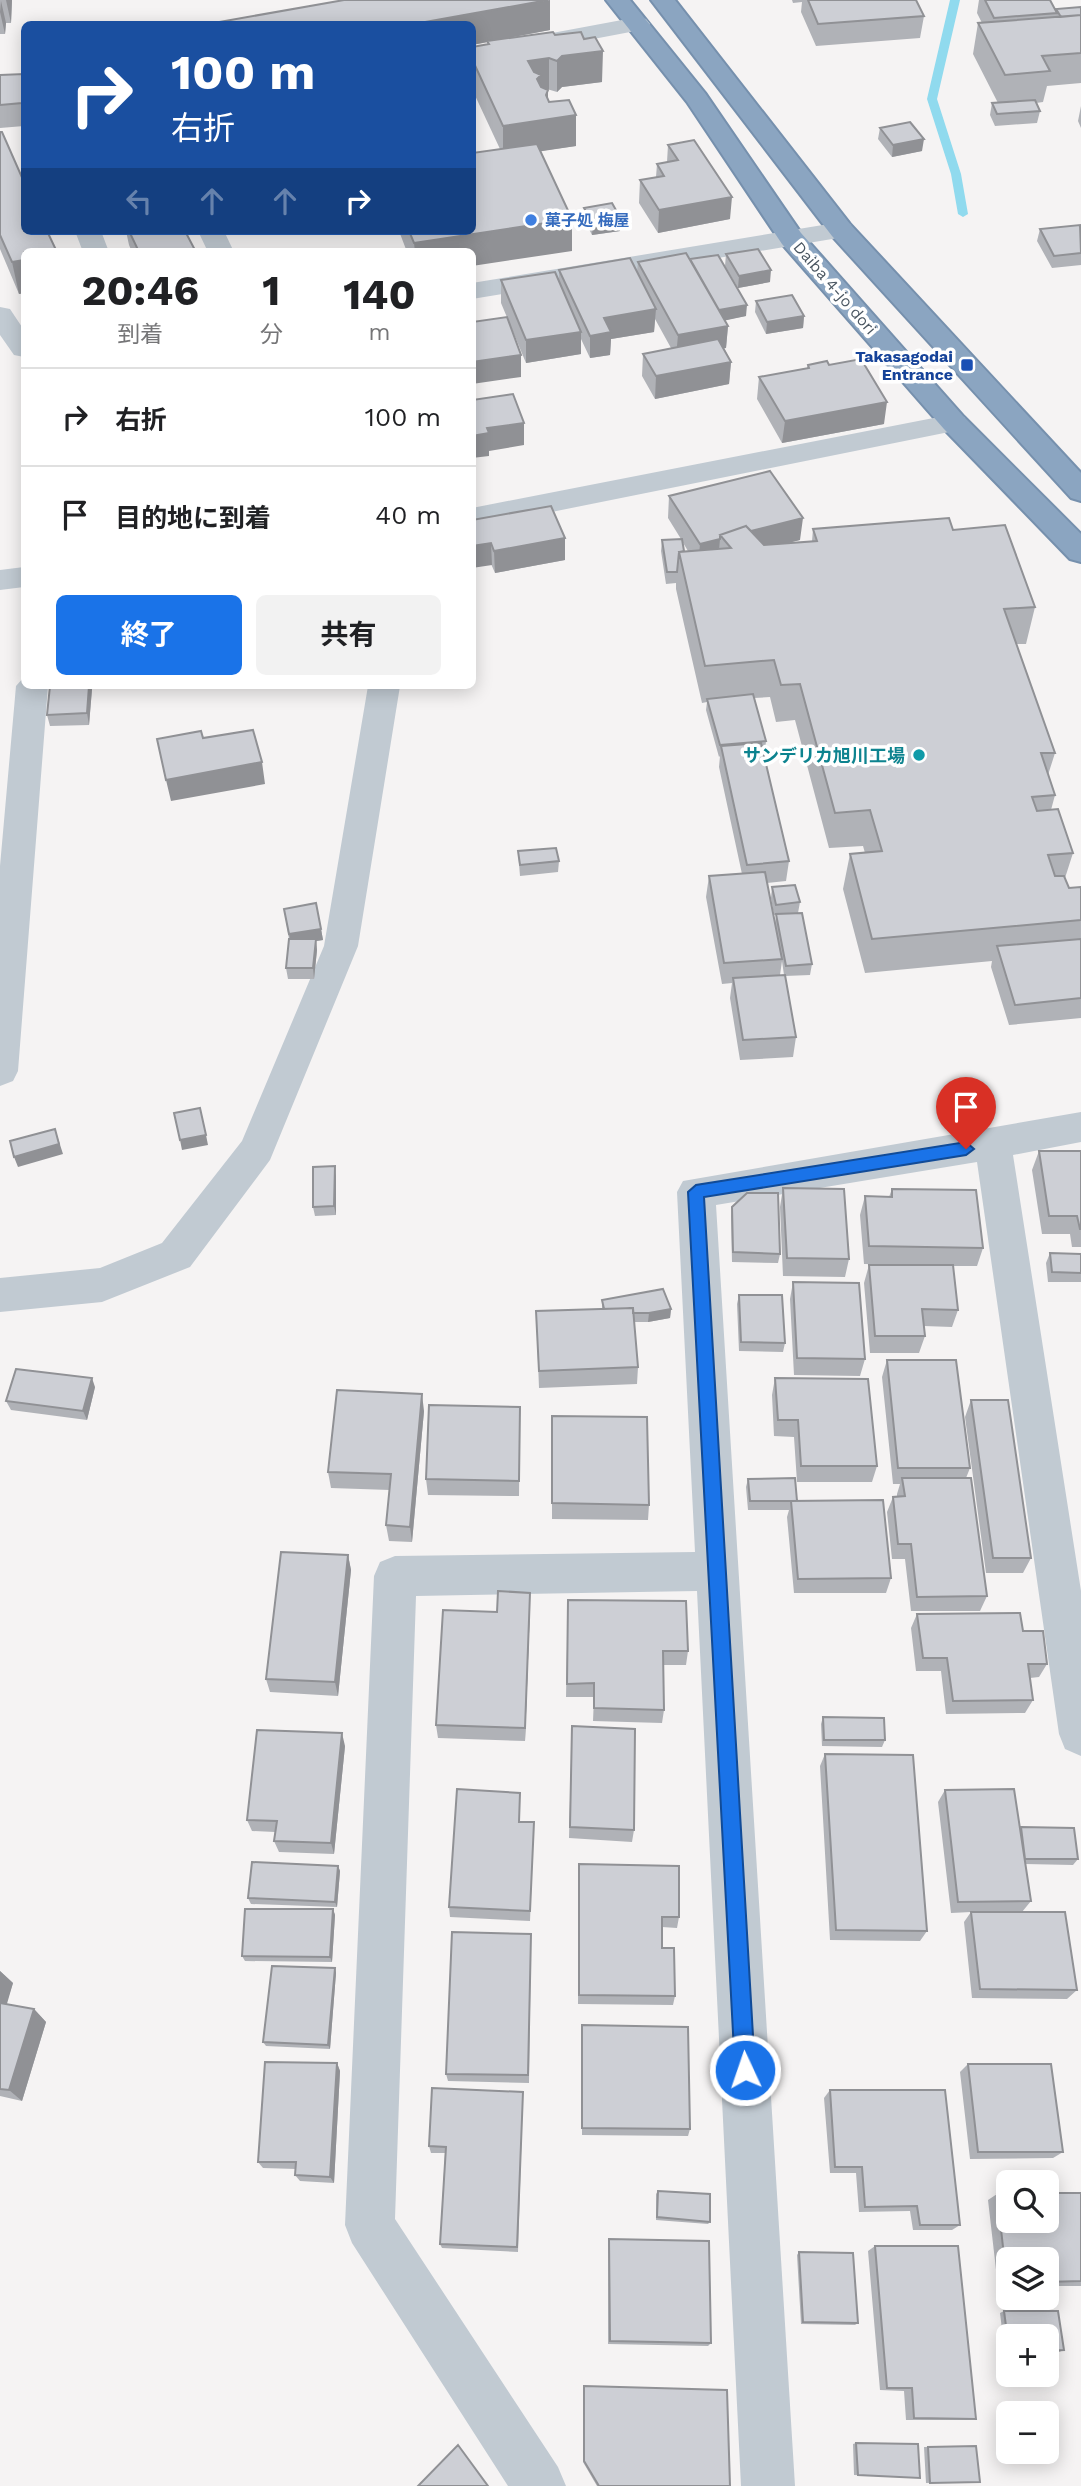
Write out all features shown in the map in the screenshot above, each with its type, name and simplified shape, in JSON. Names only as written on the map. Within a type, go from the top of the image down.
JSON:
[{"type":"highway","name":"Daiba 4-jo dori","points":[[618,0],[696,98],[792,238],[954,423],[1081,552]]},
{"type":"highway","points":[[663,0],[841,230],[1081,491]]},
{"type":"street","points":[[476,54],[638,24]]},
{"type":"street","points":[[476,289],[841,230]]},
{"type":"street","points":[[0,315],[21,346]]},
{"type":"street","points":[[0,353],[21,350]]},
{"type":"street","points":[[476,516],[954,423]]},
{"type":"street","points":[[0,580],[21,577]]},
{"type":"street","points":[[0,1071],[32,689]]},
{"type":"street","points":[[0,1295],[102,1285],[177,1255],[257,1149],[341,946],[373,767],[384,689]]},
{"type":"street","points":[[768,2486],[696,1192],[993,1144],[1081,1127]]},
{"type":"street","points":[[993,1144],[1081,1734]]},
{"type":"street","points":[[539,2486],[370,2225],[395,1576],[718,1571]]},
{"type":"building","points":[[344,0],[548,0],[431,21],[225,21]]},
{"type":"building","points":[[808,0],[916,0],[924,16],[818,24]]},
{"type":"building","points":[[985,0],[1050,0],[1057,13],[994,18]]},
{"type":"building","points":[[1081,7],[1081,15],[1061,17],[1056,9]]},
{"type":"building","points":[[1081,15],[1081,53],[1042,56],[1050,71],[1005,75],[978,23]]},
{"type":"building","points":[[553,32],[555,35],[581,32],[584,39],[595,37],[603,51],[562,56],[557,61],[549,58],[528,61],[534,72],[541,75],[537,79],[541,87],[548,90],[546,95],[549,102],[569,100],[576,115],[503,126],[476,68],[476,46],[489,44],[487,41]]},
{"type":"building","points":[[21,74],[21,103],[0,105],[0,75]]},
{"type":"building","points":[[1035,100],[1040,111],[997,114],[992,103]]},
{"type":"building","points":[[910,122],[924,139],[893,145],[880,128]]},
{"type":"building","points":[[2,132],[21,175],[21,235],[49,235],[55,248],[21,248],[21,260],[12,262],[0,235]]},
{"type":"building","points":[[694,140],[732,197],[659,210],[640,180],[664,176],[657,164],[678,160],[668,145]]},
{"type":"building","points":[[537,144],[572,219],[476,234],[476,152]]},
{"type":"building","points":[[612,203],[621,219],[593,224],[584,208]]},
{"type":"building","points":[[1080,225],[1081,253],[1054,256],[1040,229]]},
{"type":"building","points":[[131,235],[187,235],[194,248],[137,248]]},
{"type":"building","points":[[411,235],[467,235],[414,243]]},
{"type":"building","points":[[758,249],[771,270],[739,276],[726,254]]},
{"type":"building","points":[[686,253],[728,326],[678,335],[638,262]]},
{"type":"building","points":[[718,255],[747,305],[719,310],[690,259]]},
{"type":"building","points":[[630,258],[656,309],[604,318],[611,332],[590,336],[559,270]]},
{"type":"building","points":[[555,272],[581,332],[526,340],[501,280]]},
{"type":"building","points":[[792,295],[804,316],[767,322],[756,301]]},
{"type":"building","points":[[507,317],[521,355],[476,361],[476,321]]},
{"type":"building","points":[[718,339],[731,362],[656,376],[643,354]]},
{"type":"building","points":[[861,359],[887,402],[785,421],[759,377],[809,368],[808,365],[827,361],[829,365]]},
{"type":"building","points":[[513,394],[524,423],[487,428],[489,433],[476,435],[476,399]]},
{"type":"building","points":[[770,471],[803,518],[751,531],[746,526],[720,535],[720,539],[700,544],[669,496]]},
{"type":"building","points":[[551,506],[565,538],[494,551],[491,543],[476,545],[476,519]]},
{"type":"building","name":"サンデリカ旭川工場","points":[[949,518],[953,530],[1005,525],[1035,607],[1004,609],[1055,753],[1041,753],[1055,795],[1032,797],[1037,811],[1058,809],[1073,853],[1048,855],[1055,876],[1064,876],[1069,888],[1081,887],[1081,920],[872,939],[850,854],[882,851],[870,810],[835,813],[800,684],[781,685],[774,660],[705,666],[679,552],[731,548],[720,535],[746,526],[764,545],[817,541],[813,529]]},
{"type":"building","points":[[682,539],[684,551],[679,552],[677,572],[667,572],[662,540]]},
{"type":"building","points":[[50,689],[89,689],[87,713],[47,715]]},
{"type":"building","points":[[753,694],[766,741],[720,745],[707,699]]},
{"type":"building","points":[[253,730],[262,762],[166,780],[157,739],[201,731],[203,738]]},
{"type":"building","points":[[761,743],[789,861],[747,865],[721,746]]},
{"type":"building","points":[[556,848],[559,861],[520,865],[518,851]]},
{"type":"building","points":[[765,872],[782,959],[724,963],[709,876]]},
{"type":"building","points":[[795,885],[800,902],[776,905],[772,887]]},
{"type":"building","points":[[316,903],[321,929],[289,934],[284,909]]},
{"type":"building","points":[[802,913],[812,964],[786,966],[776,914]]},
{"type":"building","points":[[289,939],[316,939],[313,968],[286,968]]},
{"type":"building","points":[[1081,939],[1081,998],[1015,1005],[997,946]]},
{"type":"building","points":[[785,975],[796,1037],[743,1040],[733,978]]},
{"type":"building","points":[[200,1108],[206,1135],[180,1140],[174,1113]]},
{"type":"building","points":[[55,1129],[59,1144],[14,1157],[10,1141]]},
{"type":"building","points":[[1039,1151],[1081,1151],[1081,1229],[1077,1216],[1049,1216]]},
{"type":"building","points":[[335,1166],[334,1206],[313,1207],[313,1167]]},
{"type":"building","points":[[783,1188],[844,1189],[849,1259],[787,1258]]},
{"type":"building","points":[[892,1189],[976,1190],[983,1248],[869,1246],[865,1196],[892,1197]]},
{"type":"building","points":[[747,1193],[778,1193],[780,1254],[733,1252],[732,1207]]},
{"type":"building","points":[[1050,1253],[1081,1254],[1081,1273],[1052,1272]]},
{"type":"building","points":[[869,1265],[953,1265],[958,1310],[922,1309],[925,1336],[875,1336]]},
{"type":"building","points":[[793,1282],[859,1283],[865,1359],[797,1358]]},
{"type":"building","points":[[663,1289],[671,1309],[633,1313],[633,1308],[604,1309],[602,1300]]},
{"type":"building","points":[[739,1295],[782,1295],[785,1343],[741,1342]]},
{"type":"building","points":[[633,1308],[638,1367],[539,1371],[536,1311]]},
{"type":"building","points":[[887,1360],[956,1360],[970,1468],[898,1468]]},
{"type":"building","points":[[16,1369],[92,1378],[83,1411],[6,1401]]},
{"type":"building","points":[[775,1378],[868,1379],[877,1466],[801,1466],[798,1420],[778,1420]]},
{"type":"building","points":[[337,1390],[422,1394],[410,1527],[386,1525],[391,1474],[328,1472]]},
{"type":"building","points":[[971,1400],[1008,1400],[1031,1558],[993,1558]]},
{"type":"building","points":[[429,1405],[520,1407],[519,1481],[426,1479]]},
{"type":"building","points":[[552,1416],[647,1417],[649,1505],[552,1503]]},
{"type":"building","points":[[795,1478],[797,1501],[750,1501],[748,1479]]},
{"type":"building","points":[[902,1478],[971,1478],[987,1596],[917,1597],[911,1544],[898,1544],[893,1497],[905,1496]]},
{"type":"building","points":[[883,1500],[891,1578],[798,1579],[791,1501]]},
{"type":"building","points":[[281,1552],[348,1555],[335,1682],[266,1679]]},
{"type":"building","points":[[498,1591],[530,1593],[525,1728],[436,1725],[443,1610],[497,1612]]},
{"type":"building","points":[[568,1600],[686,1601],[688,1651],[663,1651],[664,1710],[594,1708],[594,1683],[567,1684]]},
{"type":"building","points":[[1020,1613],[1023,1631],[1043,1631],[1047,1664],[1028,1664],[1033,1700],[953,1701],[947,1658],[923,1658],[917,1614]]},
{"type":"building","points":[[823,1717],[884,1718],[885,1740],[824,1740]]},
{"type":"building","points":[[572,1726],[635,1729],[634,1830],[570,1827]]},
{"type":"building","points":[[257,1730],[342,1733],[331,1843],[274,1841],[277,1821],[247,1820]]},
{"type":"building","points":[[825,1754],[913,1755],[927,1931],[836,1930]]},
{"type":"building","points":[[457,1789],[520,1793],[519,1822],[534,1822],[530,1911],[449,1907]]},
{"type":"building","points":[[1014,1789],[1031,1901],[958,1902],[945,1790]]},
{"type":"building","points":[[1021,1827],[1074,1828],[1078,1859],[1025,1859]]},
{"type":"building","points":[[252,1862],[338,1866],[335,1902],[248,1898]]},
{"type":"building","points":[[579,1864],[679,1866],[679,1917],[662,1917],[662,1948],[674,1948],[675,1996],[579,1995]]},
{"type":"building","points":[[245,1909],[333,1909],[330,1957],[242,1956]]},
{"type":"building","points":[[971,1912],[1065,1912],[1077,1990],[980,1989]]},
{"type":"building","points":[[452,1932],[531,1934],[528,2075],[446,2074]]},
{"type":"building","points":[[272,1966],[335,1968],[328,2045],[263,2042]]},
{"type":"building","points":[[0,2003],[34,2009],[9,2090],[0,2089]]},
{"type":"building","points":[[582,2025],[688,2027],[690,2129],[582,2128]]},
{"type":"building","points":[[265,2062],[337,2063],[330,2177],[295,2175],[296,2162],[258,2162]]},
{"type":"building","points":[[968,2064],[1051,2064],[1063,2152],[978,2152]]},
{"type":"building","points":[[432,2088],[523,2092],[517,2247],[440,2244],[446,2147],[429,2146]]},
{"type":"building","points":[[830,2090],[945,2090],[960,2225],[920,2225],[917,2206],[865,2207],[862,2167],[835,2167]]},
{"type":"building","points":[[658,2191],[710,2194],[710,2222],[657,2217]]},
{"type":"building","points":[[1059,2193],[1081,2193],[1081,2281],[1059,2282],[1059,2247],[1003,2247],[1001,2233],[1059,2233]]},
{"type":"building","points":[[609,2239],[709,2241],[711,2343],[610,2341]]},
{"type":"building","points":[[875,2246],[958,2246],[976,2419],[914,2418],[912,2388],[887,2388]]},
{"type":"building","points":[[799,2252],[853,2253],[858,2323],[803,2322]]},
{"type":"building","points":[[1004,2311],[1058,2311],[1064,2350],[1059,2350],[1059,2324],[1006,2324]]},
{"type":"building","points":[[584,2386],[727,2390],[730,2486],[599,2486],[584,2461]]},
{"type":"building","points":[[856,2443],[918,2444],[920,2478],[858,2475]]},
{"type":"building","points":[[458,2445],[488,2486],[418,2486]]},
{"type":"building","points":[[976,2446],[980,2482],[930,2483],[928,2447]]},
{"type":"waterway","points":[[955,0],[932,99],[956,174],[963,214]]},
{"type":"place","name":"菓子処 梅屋","points":[[531,220]]},
{"type":"place","name":"Takasagodai Entrance","points":[[967,365]]},
{"type":"place","name":"サンデリカ旭川工場","points":[[919,755]]},
{"type":"route","points":[[745,2070],[696,1192],[966,1149]]}]
